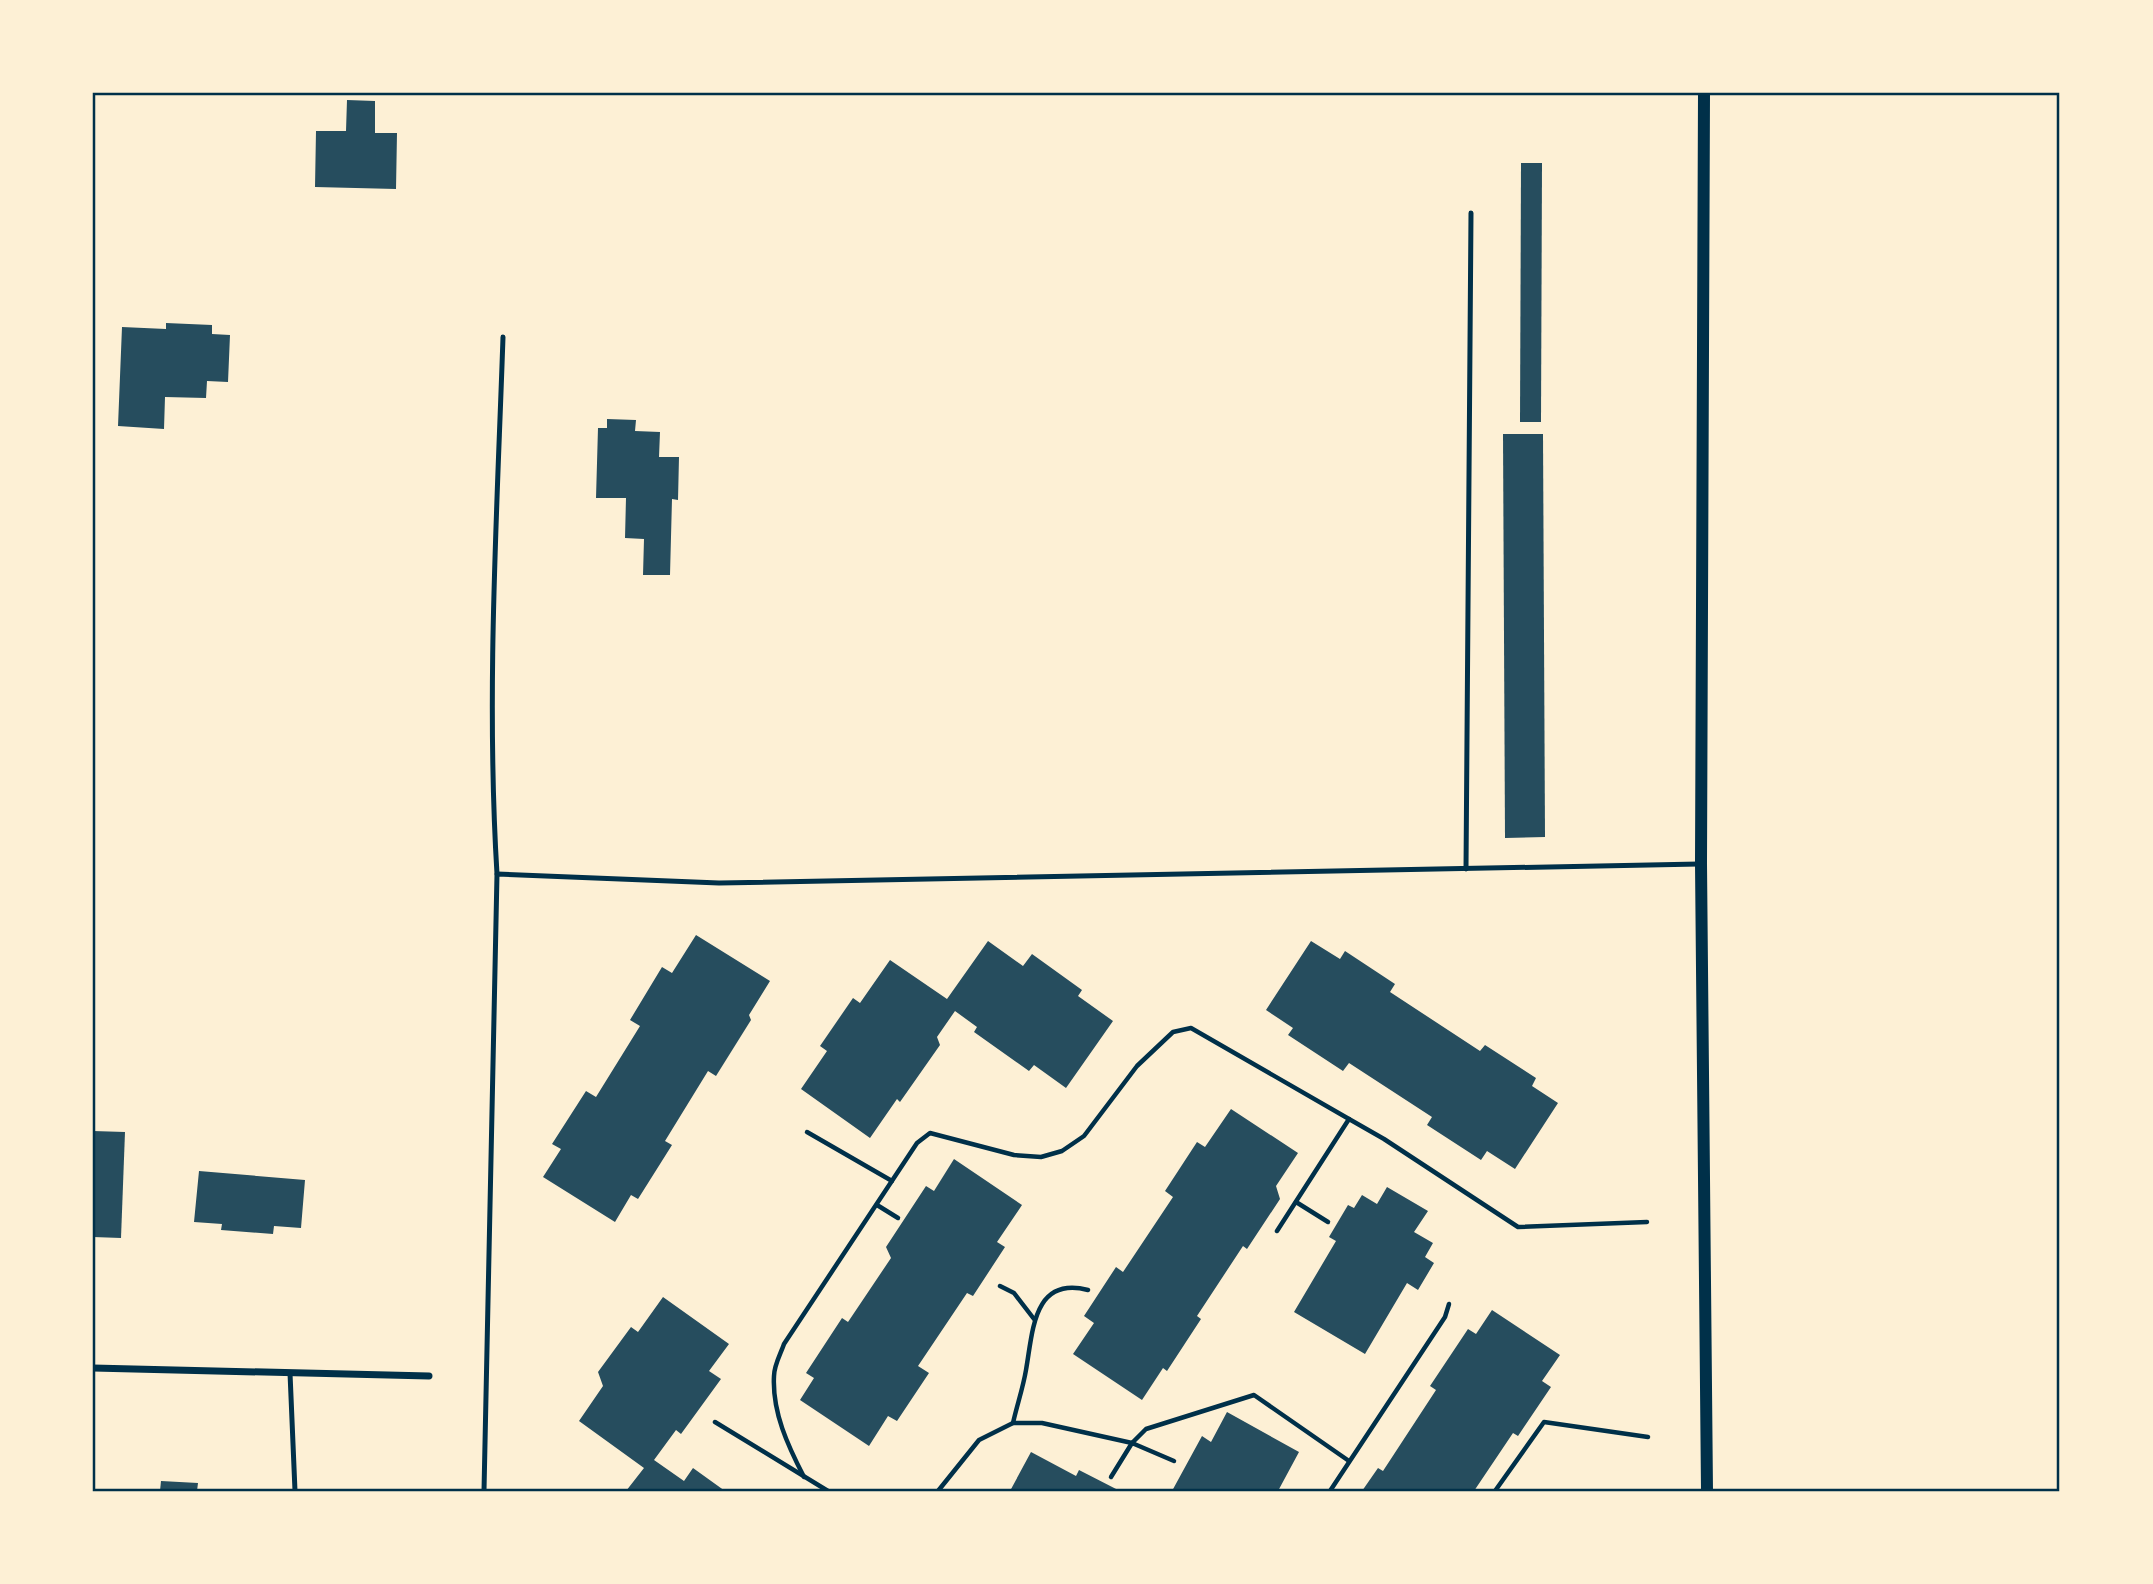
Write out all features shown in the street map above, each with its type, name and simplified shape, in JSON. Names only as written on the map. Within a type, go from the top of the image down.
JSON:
[{"type":"street","points":[[1704,93],[1701,864],[1707,1491]]},
{"type":"street","points":[[93,1368],[429,1377]]},
{"type":"lane","points":[[1466,869],[1471,212]]},
{"type":"lane","points":[[484,1491],[497,873],[492,798],[494,610],[503,337]]},
{"type":"lane","points":[[497,873],[719,883],[1701,864]]},
{"type":"lane","points":[[290,1373],[295,1491]]},
{"type":"path","points":[[804,1477],[784,1438],[774,1375],[784,1344],[917,1143],[930,1133],[1014,1155],[1041,1157],[1062,1151],[1084,1136],[1137,1066],[1173,1032],[1191,1028],[1384,1139],[1518,1227],[1647,1222]]},
{"type":"path","points":[[1277,1231],[1349,1119]]},
{"type":"path","points":[[807,1132],[892,1181]]},
{"type":"path","points":[[1296,1202],[1328,1222]]},
{"type":"path","points":[[877,1205],[898,1218]]},
{"type":"path","points":[[1000,1286],[1014,1293],[1034,1320]]},
{"type":"path","points":[[1013,1423],[1034,1320],[1041,1303],[1061,1289],[1073,1286],[1088,1290]]},
{"type":"path","points":[[1330,1491],[1445,1317],[1449,1304]]},
{"type":"path","points":[[1111,1477],[1132,1443],[1146,1429],[1254,1395],[1349,1461]]},
{"type":"path","points":[[715,1422],[828,1491]]},
{"type":"path","points":[[1496,1491],[1544,1422],[1648,1437]]},
{"type":"path","points":[[938,1491],[979,1440],[1013,1423],[1042,1423],[1132,1443],[1174,1461]]},
{"type":"building","points":[[347,100],[375,101],[375,133],[397,133],[396,189],[315,187],[316,131],[346,131]]},
{"type":"building","points":[[1521,163],[1542,163],[1541,422],[1520,422]]},
{"type":"building","points":[[166,323],[212,325],[212,334],[230,335],[228,382],[207,381],[206,398],[165,397],[164,429],[118,426],[122,327],[166,329]]},
{"type":"building","points":[[607,419],[636,420],[635,431],[660,432],[659,457],[679,457],[678,500],[672,499],[670,575],[643,575],[644,539],[625,538],[626,498],[596,498],[598,428],[607,428]]},
{"type":"building","points":[[1503,434],[1543,434],[1545,837],[1505,838]]},
{"type":"building","points":[[696,935],[770,981],[749,1015],[751,1020],[716,1076],[708,1071],[665,1141],[672,1145],[638,1199],[631,1195],[615,1222],[543,1177],[561,1149],[552,1144],[586,1091],[596,1097],[640,1026],[630,1020],[662,967],[672,973]]},
{"type":"building","points":[[988,941],[1023,966],[1032,954],[1082,990],[1078,996],[1113,1021],[1066,1088],[1034,1065],[1029,1071],[974,1032],[977,1027],[955,1011],[937,1037],[940,1045],[900,1102],[897,1099],[870,1138],[801,1089],[827,1051],[820,1046],[853,998],[860,1003],[890,960],[947,999]]},
{"type":"building","points":[[1311,941],[1340,959],[1345,951],[1395,984],[1390,992],[1480,1051],[1485,1045],[1536,1078],[1532,1086],[1558,1103],[1515,1169],[1487,1151],[1481,1160],[1427,1125],[1432,1117],[1349,1063],[1343,1071],[1288,1035],[1293,1028],[1266,1010]]},
{"type":"building","points":[[1231,1109],[1298,1153],[1276,1186],[1280,1199],[1247,1249],[1243,1246],[1197,1316],[1201,1319],[1167,1371],[1163,1368],[1142,1400],[1073,1354],[1094,1323],[1084,1316],[1116,1267],[1123,1272],[1173,1197],[1165,1191],[1197,1142],[1205,1147]]},
{"type":"building","points":[[93,1131],[125,1132],[121,1238],[93,1237]]},
{"type":"building","points":[[954,1159],[1022,1205],[997,1242],[1005,1247],[973,1296],[967,1293],[918,1366],[929,1373],[897,1421],[888,1416],[869,1446],[800,1400],[814,1378],[806,1373],[842,1318],[848,1322],[891,1258],[886,1247],[926,1186],[934,1191]]},
{"type":"building","points":[[199,1171],[305,1180],[301,1228],[274,1226],[273,1234],[221,1230],[222,1224],[194,1222]]},
{"type":"building","points":[[1387,1187],[1428,1211],[1414,1232],[1433,1243],[1425,1257],[1434,1263],[1418,1290],[1407,1283],[1365,1354],[1294,1312],[1336,1241],[1329,1237],[1348,1205],[1354,1208],[1362,1195],[1377,1204]]},
{"type":"building","points":[[663,1297],[729,1344],[709,1371],[721,1379],[681,1434],[676,1430],[654,1460],[684,1481],[693,1468],[725,1491],[626,1491],[644,1468],[579,1421],[603,1386],[598,1372],[631,1327],[638,1332]]},
{"type":"building","points":[[1492,1310],[1560,1355],[1542,1381],[1551,1387],[1518,1436],[1513,1433],[1474,1491],[1362,1491],[1378,1468],[1383,1471],[1436,1390],[1430,1386],[1468,1329],[1476,1334]]},
{"type":"building","points":[[1227,1412],[1299,1452],[1278,1491],[1172,1491],[1202,1436],[1211,1442]]},
{"type":"building","points":[[1031,1452],[1076,1476],[1079,1470],[1120,1491],[1010,1491]]},
{"type":"building","points":[[161,1481],[198,1483],[197,1491],[160,1491]]}]
